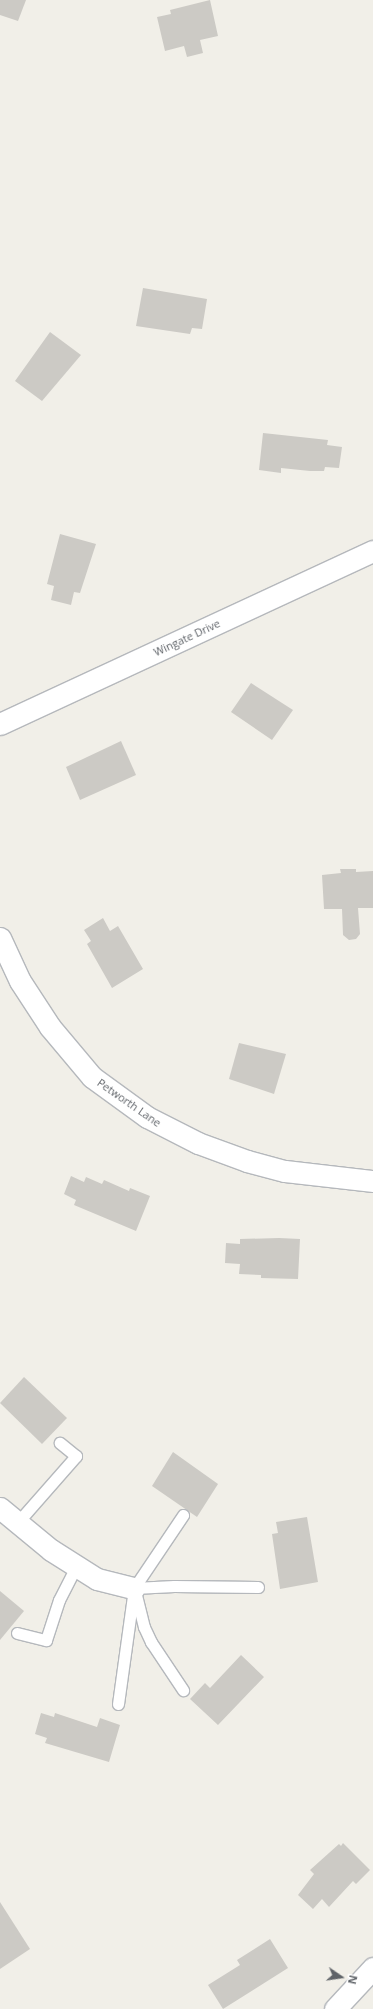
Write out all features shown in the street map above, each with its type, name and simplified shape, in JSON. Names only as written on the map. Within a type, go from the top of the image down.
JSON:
[{"type":"street","name":"Wingate Drive","points":[[0,724],[373,552]]},
{"type":"street","name":"Petworth Lane","points":[[0,938],[20,981],[50,1027],[92,1077],[147,1117],[198,1143],[247,1161],[285,1171],[373,1182]]},
{"type":"street","points":[[0,1508],[52,1550],[76,1566],[97,1578],[134,1588]]},
{"type":"street","points":[[335,2009],[373,1968]]},
{"type":"lane","points":[[18,1522],[76,1456],[60,1443]]},
{"type":"lane","points":[[118,1704],[134,1588],[183,1515]]},
{"type":"lane","points":[[17,1633],[46,1640],[59,1600],[76,1566]]},
{"type":"lane","points":[[134,1588],[174,1586],[258,1587]]},
{"type":"lane","points":[[134,1588],[146,1632],[183,1690]]},
{"type":"building","points":[[0,0],[26,0],[18,21],[0,15]]},
{"type":"building","points":[[210,0],[218,36],[200,40],[203,53],[187,57],[184,46],[165,51],[157,17],[171,14],[170,10]]},
{"type":"building","points":[[143,288],[207,299],[202,329],[192,328],[190,334],[136,326]]},
{"type":"building","points":[[50,332],[81,355],[42,401],[15,381]]},
{"type":"building","points":[[263,433],[328,440],[327,445],[342,447],[339,468],[325,467],[324,471],[310,471],[281,468],[281,473],[259,470]]},
{"type":"building","points":[[60,534],[96,544],[80,593],[74,592],[71,605],[51,600],[54,586],[47,584]]},
{"type":"building","points":[[251,683],[293,710],[272,740],[231,712]]},
{"type":"building","points":[[121,741],[136,775],[80,800],[66,767]]},
{"type":"building","points":[[340,869],[356,869],[356,872],[373,871],[373,908],[358,908],[360,934],[356,939],[349,940],[343,935],[342,909],[324,909],[322,875],[341,873]]},
{"type":"building","points":[[103,918],[110,931],[118,926],[143,969],[112,988],[87,944],[91,941],[84,930]]},
{"type":"building","points":[[239,1043],[286,1054],[274,1094],[229,1079]]},
{"type":"building","points":[[71,1176],[84,1182],[86,1177],[102,1184],[104,1180],[129,1191],[130,1188],[150,1196],[136,1231],[74,1205],[76,1200],[64,1194]]},
{"type":"building","points":[[240,1239],[300,1239],[298,1279],[261,1278],[261,1275],[239,1274],[240,1264],[225,1263],[226,1243],[240,1244]]},
{"type":"building","points":[[24,1377],[67,1418],[42,1444],[0,1403]]},
{"type":"building","points":[[173,1452],[218,1484],[197,1517],[152,1486]]},
{"type":"building","points":[[307,1517],[318,1582],[280,1589],[272,1534],[278,1533],[276,1522]]},
{"type":"building","points":[[0,1591],[24,1611],[0,1640]]},
{"type":"building","points":[[241,1655],[264,1677],[218,1725],[190,1699],[205,1683],[210,1688]]},
{"type":"building","points":[[41,1713],[54,1717],[55,1713],[97,1727],[100,1718],[120,1725],[109,1762],[45,1743],[47,1738],[35,1734]]},
{"type":"building","points":[[343,1843],[370,1870],[356,1884],[353,1881],[329,1907],[322,1899],[313,1909],[298,1895],[314,1874],[310,1870],[339,1844],[341,1846]]},
{"type":"building","points":[[0,1902],[30,1949],[0,1969]]},
{"type":"building","points":[[270,1939],[288,1968],[223,2009],[208,1985],[240,1965],[237,1960]]}]
